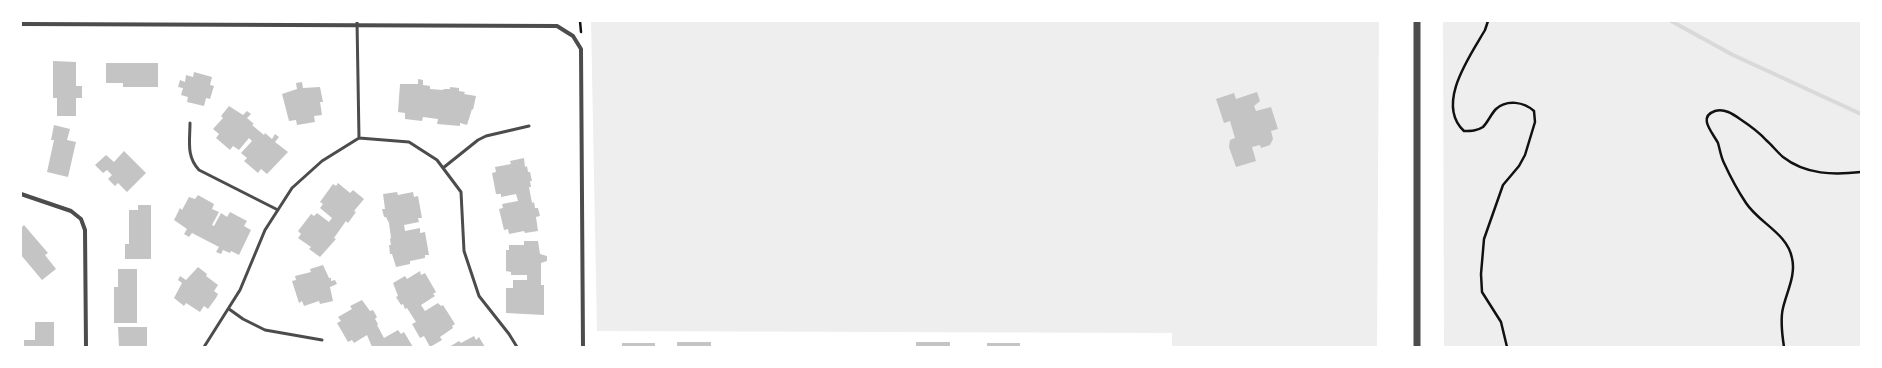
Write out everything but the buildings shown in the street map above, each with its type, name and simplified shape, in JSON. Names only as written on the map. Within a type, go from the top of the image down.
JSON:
[{"type":"street","points":[[1417,21],[1417,347]]},
{"type":"street","points":[[21,24],[357,23],[557,26],[573,36],[581,49],[583,347]]},
{"type":"street","points":[[21,194],[70,211],[81,219],[85,230],[86,244],[86,347]]},
{"type":"lane","points":[[357,23],[359,138]]},
{"type":"lane","points":[[190,123],[190,156],[193,163],[199,170],[278,210]]},
{"type":"lane","points":[[443,168],[478,140],[486,136],[529,126]]},
{"type":"lane","points":[[204,347],[240,290],[266,230],[292,188],[322,161],[359,138],[409,142],[437,160],[461,192],[464,251],[479,296],[509,334],[516,347]]},
{"type":"lane","points":[[229,309],[243,319],[265,330],[322,340]]},
{"type":"path","points":[[1488,21],[1485,30],[1458,79],[1453,97],[1453,106],[1458,125],[1464,131],[1475,131],[1482,127],[1497,108],[1515,102],[1527,105],[1534,111],[1535,122],[1525,155],[1519,166],[1503,185],[1484,239],[1481,274],[1482,292],[1501,322],[1507,347]]},
{"type":"path","points":[[1784,347],[1782,319],[1792,277],[1792,257],[1789,248],[1781,238],[1755,216],[1745,203],[1724,162],[1717,141],[1708,128],[1706,121],[1708,115],[1714,111],[1720,110],[1729,112],[1766,139],[1782,157],[1794,165],[1823,173],[1836,174],[1861,172]]},
{"type":"shaded area","points":[[591,21],[1379,21],[1377,347],[1172,347],[1172,333],[597,331]]},
{"type":"shaded area","points":[[1443,21],[1861,21],[1861,347],[1444,347]]},
{"type":"waterway","points":[[1671,21],[1733,55],[1861,114]]}]
